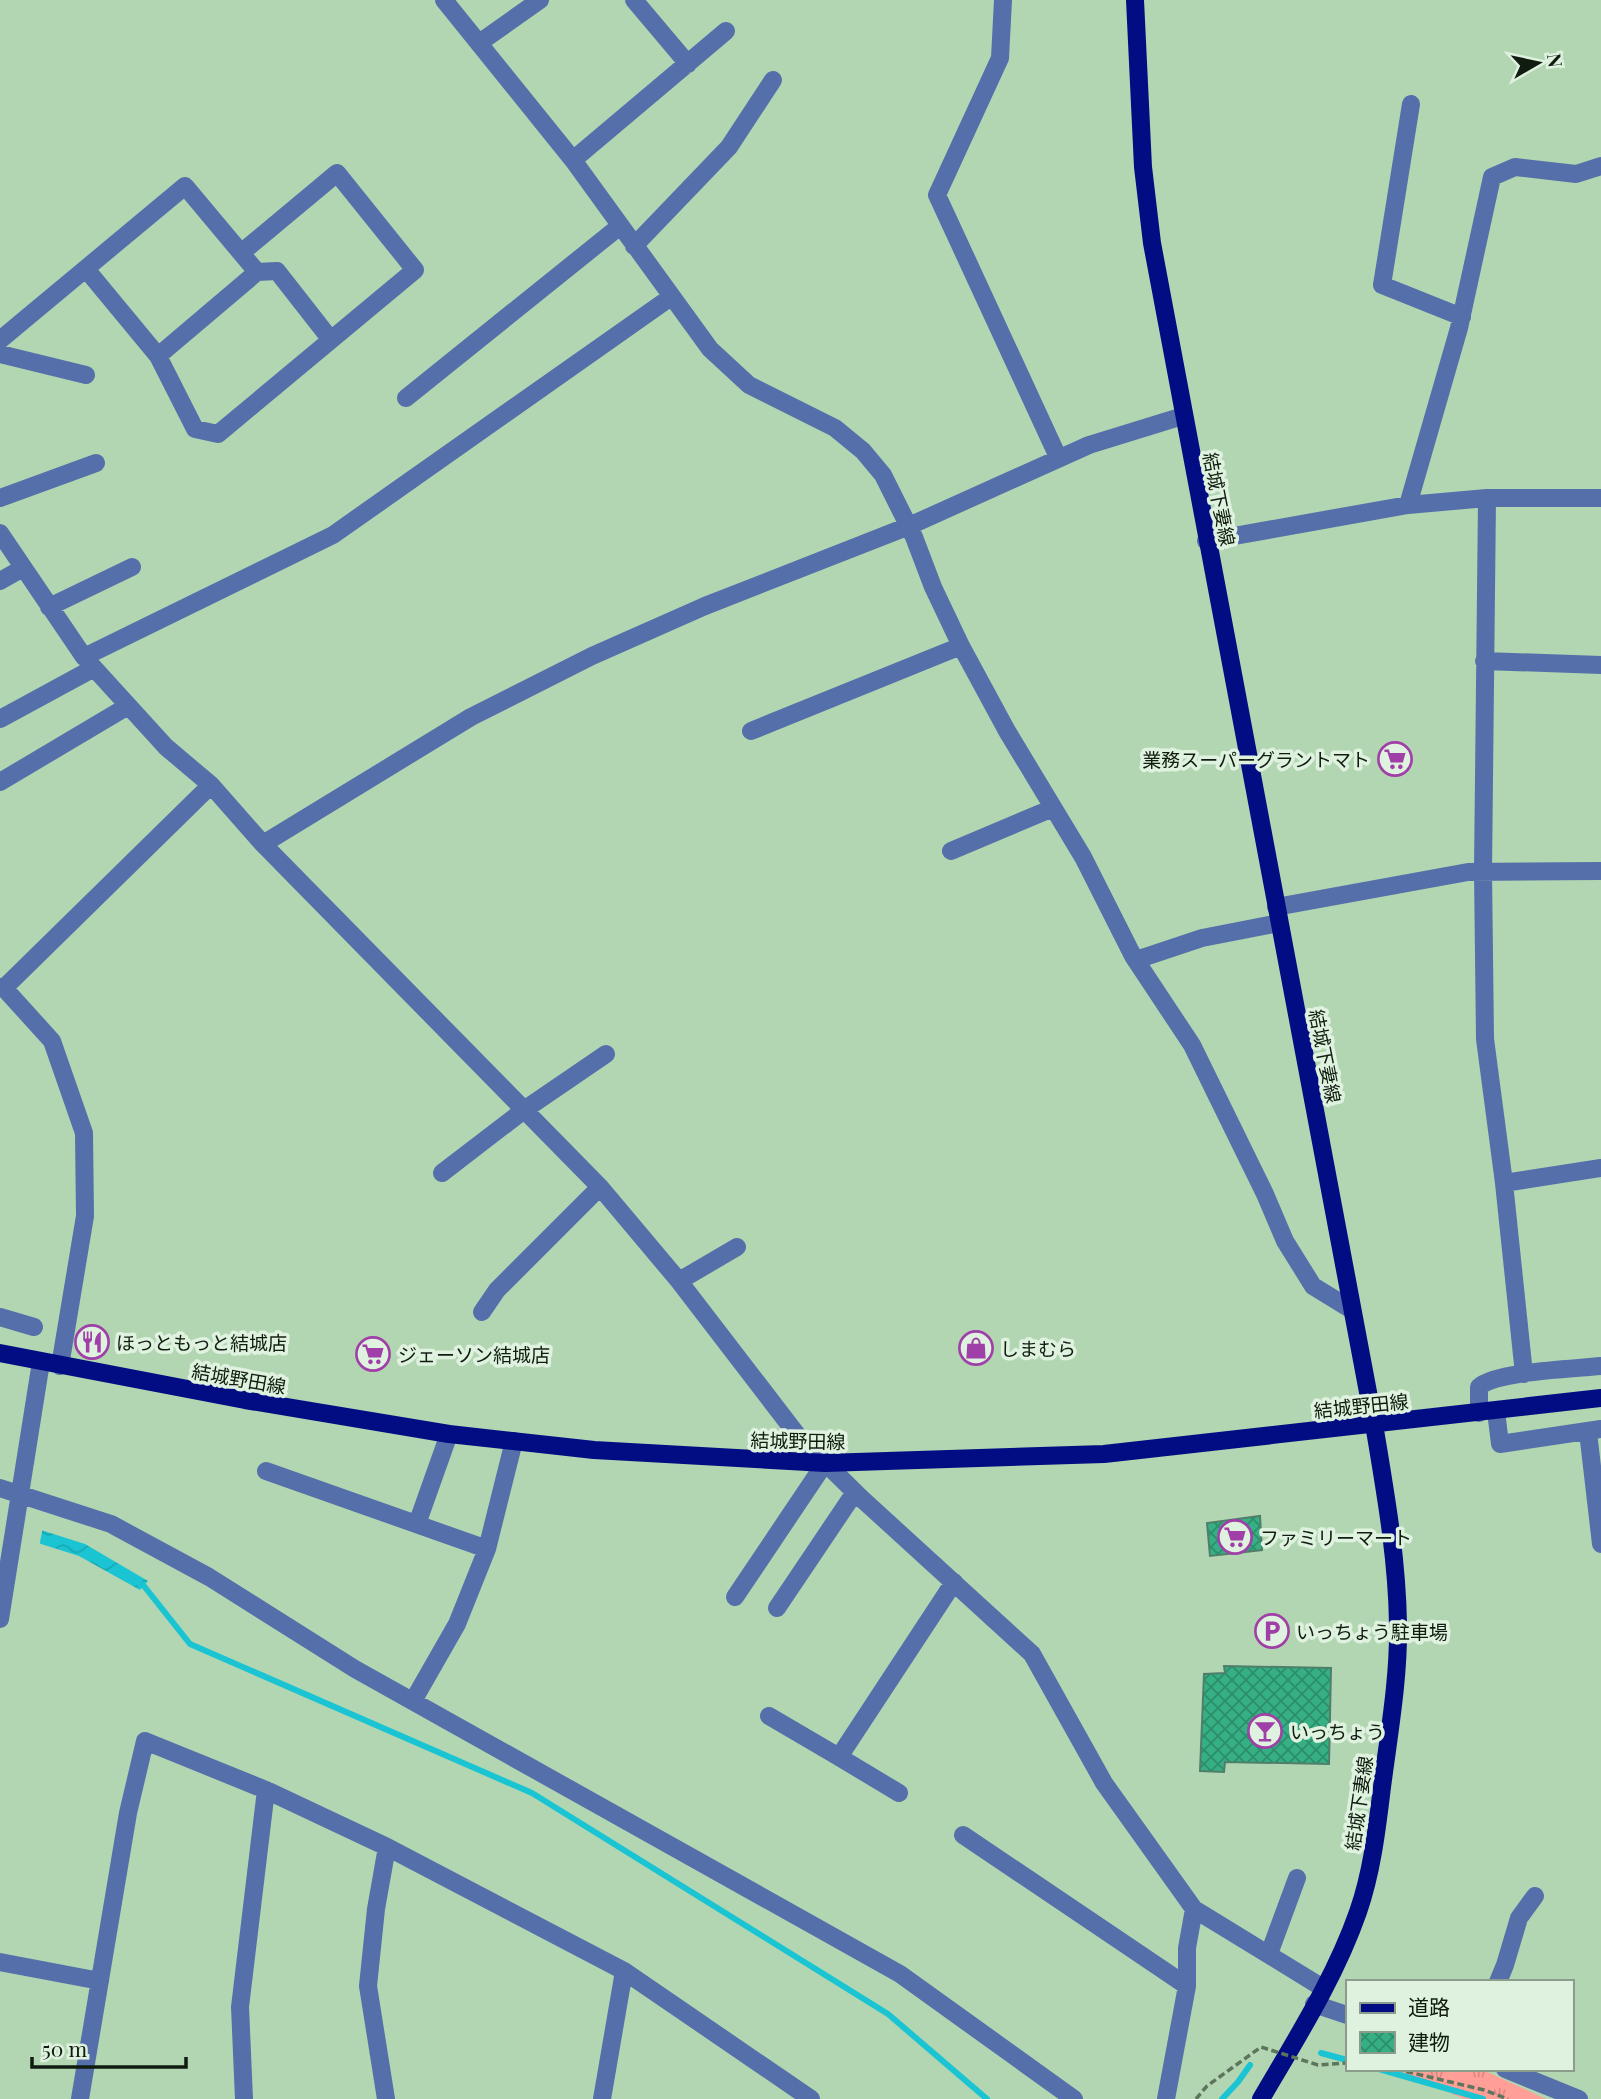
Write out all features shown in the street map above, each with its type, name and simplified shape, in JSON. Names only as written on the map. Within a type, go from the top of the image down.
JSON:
[{"type":"main road","name":"結城下妻線","points":[[1135,0],[1144,180],[1152,243],[1374,1424],[1396,1573],[1398,1626],[1395,1685],[1366,1883],[1350,1934],[1261,2099]]},
{"type":"main road","name":"結城野田線","points":[[0,1353],[232,1398],[449,1434],[694,1457],[825,1463],[1104,1454],[1601,1398]]},
{"type":"street","points":[[444,0],[573,160],[710,349],[748,386],[835,428],[863,451],[883,475],[909,526],[933,587],[961,646],[1007,731],[1083,857],[1136,960],[1192,1045],[1265,1194],[1284,1241],[1313,1286],[1352,1310]]},
{"type":"street","points":[[478,43],[540,0]]},
{"type":"street","points":[[634,0],[688,64]]},
{"type":"street","points":[[1003,0],[1000,58],[937,195],[1058,457]]},
{"type":"street","points":[[573,160],[726,31]]},
{"type":"street","points":[[634,246],[729,147],[773,80]]},
{"type":"street","points":[[1411,104],[1382,285],[1462,317]]},
{"type":"street","points":[[1408,505],[1462,317],[1492,177],[1515,167],[1576,174],[1601,166]]},
{"type":"street","points":[[86,268],[158,356],[195,429],[218,434],[415,270],[337,173],[241,253]]},
{"type":"street","points":[[0,340],[185,186],[257,272]]},
{"type":"street","points":[[406,398],[620,226]]},
{"type":"street","points":[[158,356],[257,272],[277,271],[331,340]]},
{"type":"street","points":[[0,719],[89,663],[333,535],[671,297]]},
{"type":"street","points":[[0,354],[86,375]]},
{"type":"street","points":[[263,844],[471,717],[592,656],[705,606],[909,526],[1058,457],[1183,416]]},
{"type":"street","points":[[0,498],[96,463]]},
{"type":"street","points":[[1487,498],[1483,871],[1485,1040],[1504,1183],[1524,1374]]},
{"type":"street","points":[[1206,541],[1408,505],[1487,498],[1601,498]]},
{"type":"street","points":[[0,533],[89,663],[166,747],[211,785],[263,844],[600,1187],[680,1281],[799,1436],[855,1492],[1032,1654],[1104,1783],[1194,1909],[1323,1988]]},
{"type":"street","points":[[49,607],[132,567]]},
{"type":"street","points":[[0,581],[23,568]]},
{"type":"street","points":[[751,731],[961,646]]},
{"type":"street","points":[[1484,660],[1601,665]]},
{"type":"street","points":[[0,782],[128,706]]},
{"type":"street","points":[[60,1366],[85,1216],[85,1133],[52,1041],[2,987],[211,785]]},
{"type":"street","points":[[951,851],[1053,807]]},
{"type":"street","points":[[1136,960],[1277,915],[1483,871],[1601,871]]},
{"type":"street","points":[[442,1173],[524,1110],[606,1054]]},
{"type":"street","points":[[1504,1183],[1601,1168]]},
{"type":"street","points":[[482,1312],[497,1290],[600,1187]]},
{"type":"street","points":[[680,1281],[737,1247]]},
{"type":"street","points":[[0,1317],[34,1327]]},
{"type":"street","points":[[0,1619],[41,1362]]},
{"type":"street","points":[[1601,1366],[1524,1374],[1485,1381],[1479,1387],[1500,1444],[1595,1430],[1601,1544]]},
{"type":"street","points":[[417,1524],[449,1434]]},
{"type":"street","points":[[413,1701],[457,1625],[487,1549],[514,1441]]},
{"type":"street","points":[[735,1597],[825,1463]]},
{"type":"street","points":[[266,1471],[487,1549]]},
{"type":"street","points":[[0,1488],[111,1524],[209,1577],[355,1669],[900,1974],[1074,2099]]},
{"type":"street","points":[[778,1608],[855,1492]]},
{"type":"street","points":[[839,1757],[954,1582]]},
{"type":"street","points":[[769,1716],[899,1793]]},
{"type":"street","points":[[80,2099],[128,1813],[145,1741],[265,1790],[387,1847],[624,1971],[811,2099]]},
{"type":"street","points":[[244,2099],[240,2007],[265,1790]]},
{"type":"street","points":[[963,1835],[1187,1986]]},
{"type":"street","points":[[386,2099],[368,1986],[376,1909],[387,1847]]},
{"type":"street","points":[[1269,1954],[1297,1878]]},
{"type":"street","points":[[1499,1980],[1519,1918],[1535,1896]]},
{"type":"street","points":[[1166,2099],[1187,1986],[1187,1948],[1194,1909]]},
{"type":"street","points":[[0,1962],[100,1981]]},
{"type":"street","points":[[602,2099],[624,1971]]},
{"type":"street","points":[[1314,2004],[1346,2015]]},
{"type":"street","points":[[1510,2071],[1579,2099]]},
{"type":"path","points":[[1196,2099],[1207,2086],[1261,2047],[1318,2065],[1346,2063]]},
{"type":"path","points":[[1404,2071],[1484,2090],[1508,2099]]},
{"type":"green space","points":[[1401,2071],[1485,2071],[1546,2099],[1464,2099]]},
{"type":"water","points":[[0,1517],[85,1544],[148,1581],[140,1590],[79,1556],[0,1531]]},
{"type":"pier","points":[[0,1514],[43,1527],[39,1547],[0,1535]]},
{"type":"building","name":"ファミリーマート","points":[[1260,1516],[1262,1550],[1210,1556],[1207,1523]]},
{"type":"building","points":[[1224,1666],[1331,1668],[1329,1764],[1225,1762],[1224,1772],[1200,1771],[1204,1674],[1225,1673]]},
{"type":"waterway","points":[[139,1583],[190,1644],[532,1793],[888,2014],[987,2099]]},
{"type":"waterway","points":[[1321,2053],[1346,2060]]},
{"type":"waterway","points":[[1222,2099],[1250,2065]]},
{"type":"waterway","points":[[1386,2071],[1483,2099]]},
{"type":"place","name":"業務スーパーグラントマト","points":[[1395,759]]},
{"type":"place","name":"ほっともっと結城店","points":[[92,1342]]},
{"type":"place","name":"しまむら","points":[[976,1348]]},
{"type":"place","name":"ジェーソン結城店","points":[[373,1354]]},
{"type":"place","name":"ファミリーマート","points":[[1235,1537]]},
{"type":"place","name":"いっちょう駐車場","points":[[1272,1631]]},
{"type":"place","name":"いっちょう","points":[[1265,1731]]}]
